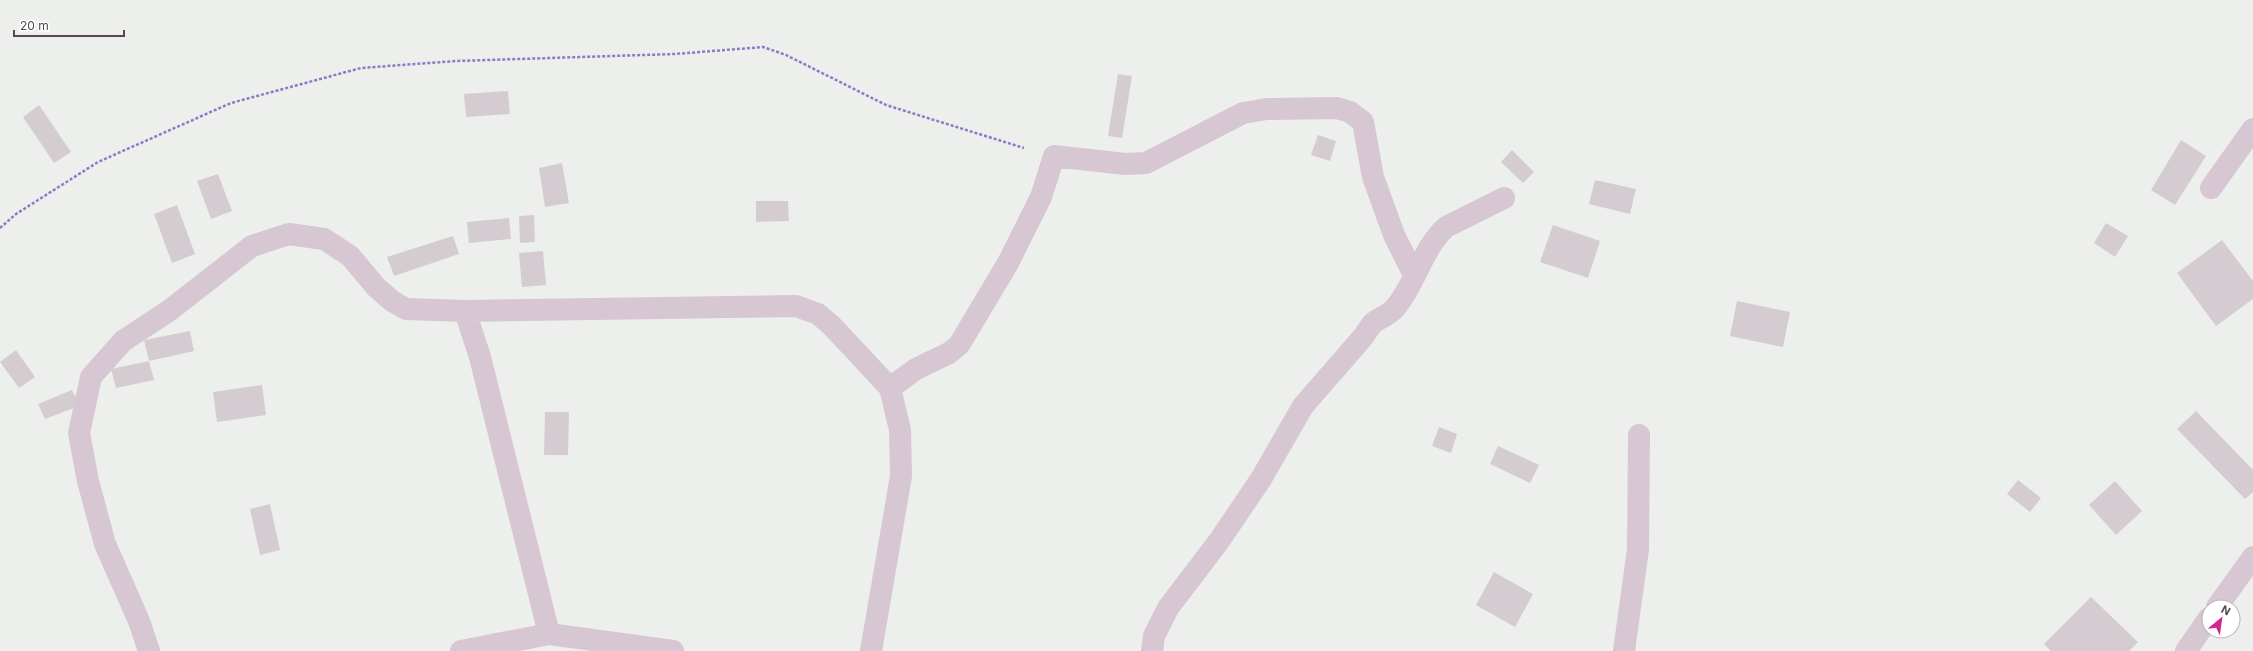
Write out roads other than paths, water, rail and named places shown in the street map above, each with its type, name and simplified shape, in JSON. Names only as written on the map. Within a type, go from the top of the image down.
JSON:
[{"type":"street","points":[[890,388],[916,369],[949,353],[960,345],[1008,263],[1041,197],[1054,156],[1125,164],[1146,163],[1243,113],[1267,109],[1337,108],[1350,112],[1363,122],[1373,177],[1394,235],[1414,275]]},
{"type":"street","points":[[2212,188],[2253,129]]},
{"type":"street","points":[[1152,651],[1154,636],[1168,608],[1220,541],[1261,479],[1303,406],[1363,337],[1371,325],[1394,309],[1411,285],[1414,275],[1438,234],[1446,227],[1504,198]]},
{"type":"street","points":[[149,651],[105,544],[88,481],[79,433],[90,377],[123,340],[170,310],[252,246],[289,234],[324,239],[350,256],[376,287],[392,301],[406,309],[465,311],[796,306],[818,314],[832,326],[890,388],[900,430],[901,476],[871,651]]},
{"type":"street","points":[[465,311],[480,357],[549,634]]},
{"type":"street","points":[[1624,651],[1638,549],[1639,436]]},
{"type":"street","points":[[2223,599],[2253,557]]},
{"type":"street","points":[[2186,651],[2201,629]]},
{"type":"street","points":[[461,651],[549,634],[673,651]]}]
